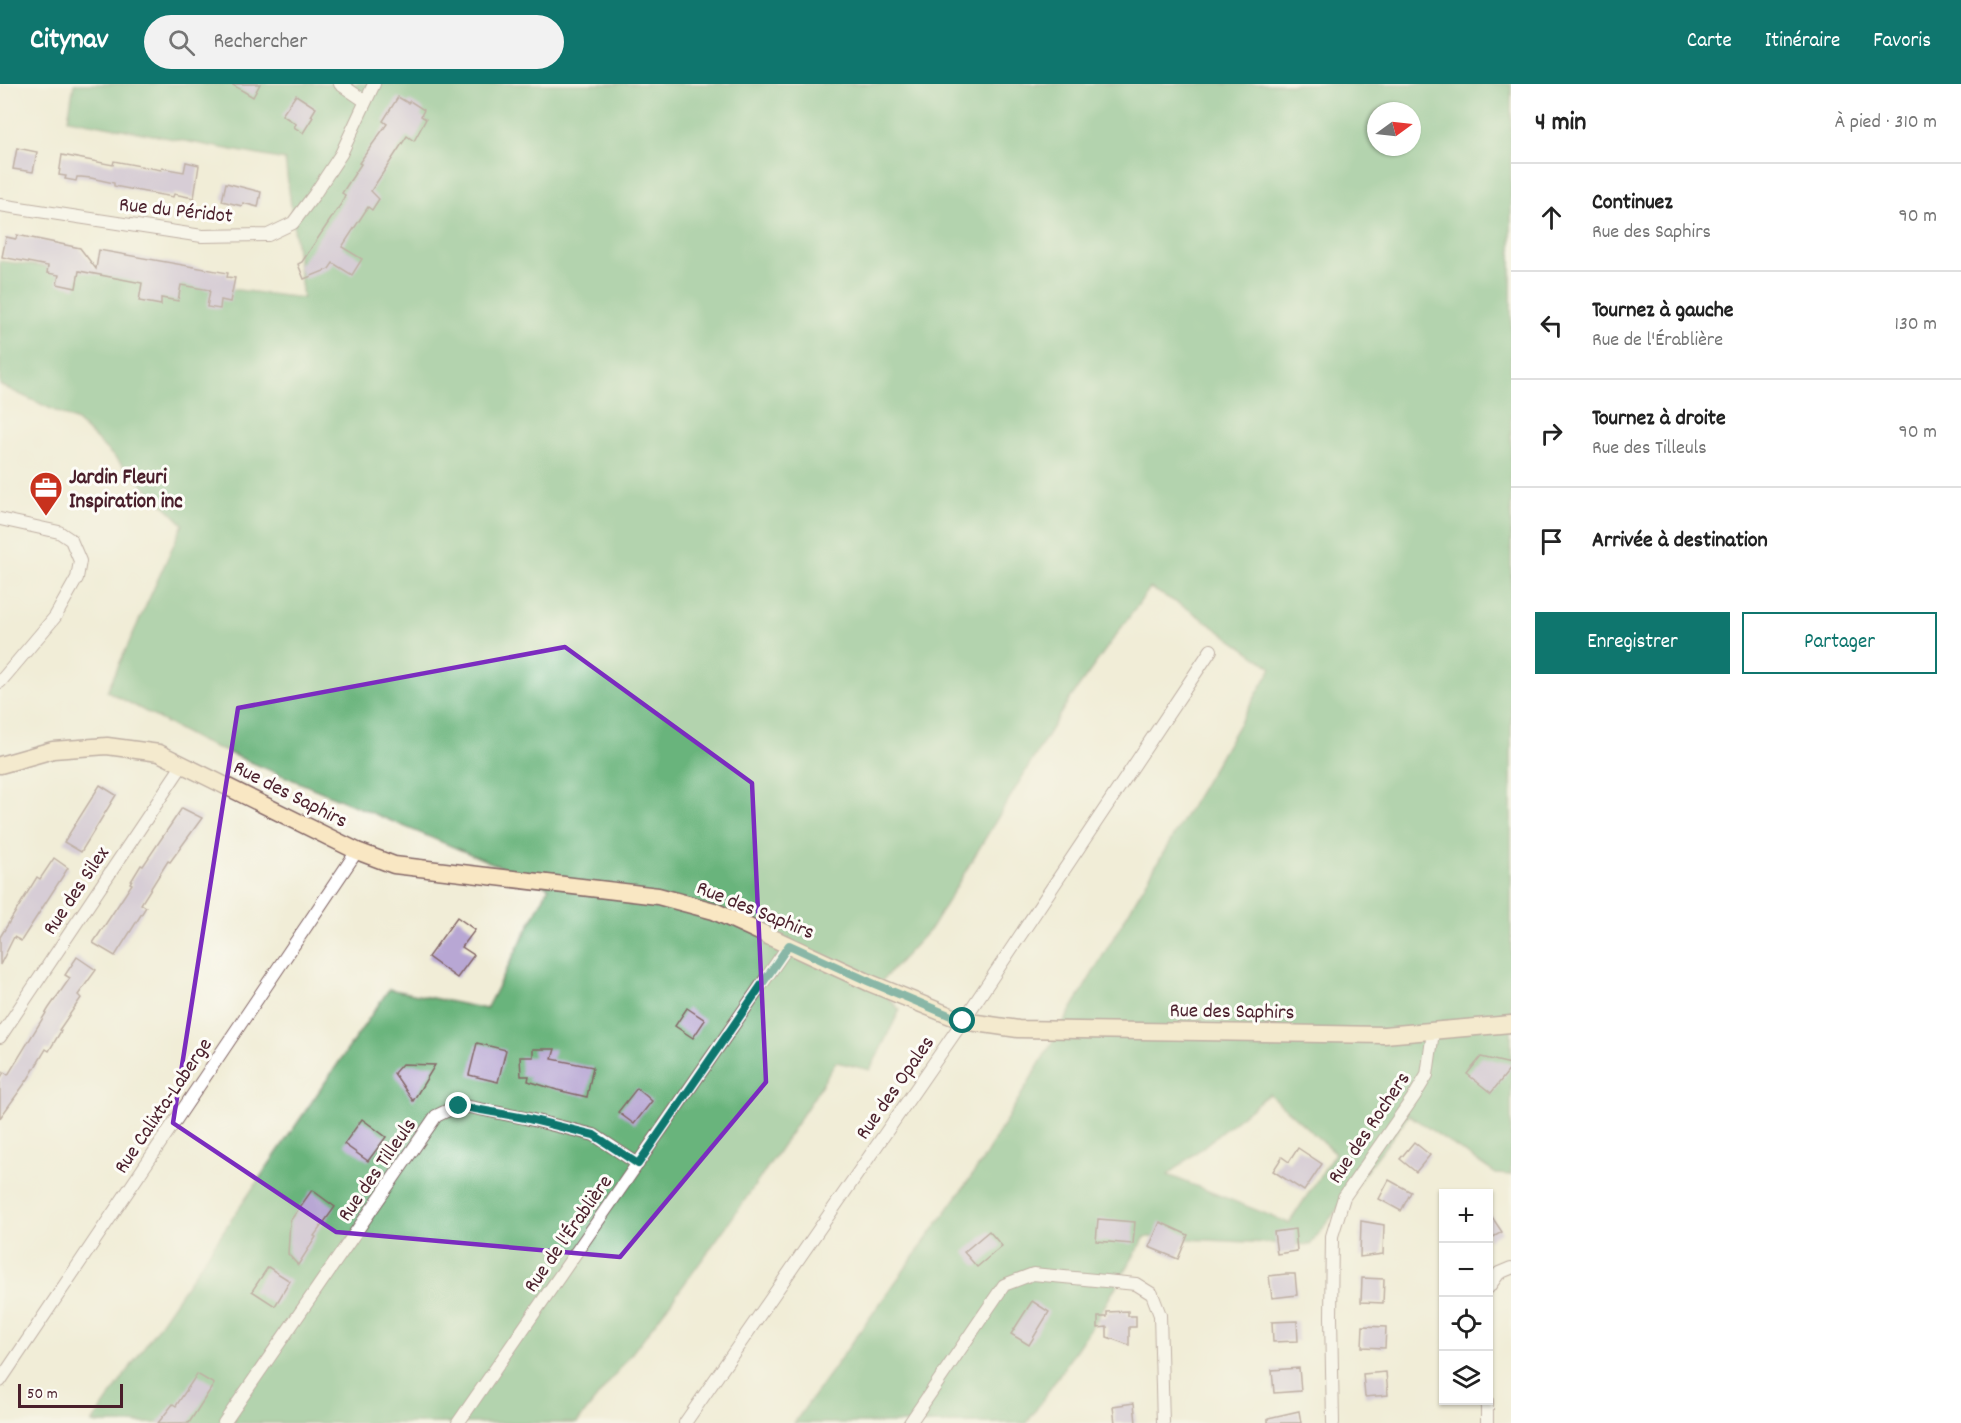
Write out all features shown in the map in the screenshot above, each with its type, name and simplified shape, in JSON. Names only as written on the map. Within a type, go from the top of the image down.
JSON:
[{"type":"street","points":[[340,84],[365,101]]},
{"type":"street","name":"Rue du Péridot","points":[[0,205],[202,236],[268,235],[293,223],[314,195],[341,154],[374,84]]},
{"type":"street","points":[[0,519],[59,532],[71,540],[80,561],[77,578],[55,617],[0,682]]},
{"type":"street","name":"Rue des Opales","points":[[685,1423],[963,1021],[1211,650]]},
{"type":"street","name":"Rue des Saphirs","points":[[0,765],[52,750],[107,746],[159,753],[357,851],[394,865],[658,896],[714,911],[870,982],[963,1021],[1018,1029],[1384,1035],[1511,1024]]},
{"type":"street","name":"Rue des Silex","points":[[0,1037],[183,764]]},
{"type":"street","name":"Rue Calixta-Laberge","points":[[0,1381],[357,851]]},
{"type":"street","name":"Rue de l'Érablière","points":[[458,1423],[789,945]]},
{"type":"street","name":"Rue des Rochers","points":[[1334,1423],[1332,1236],[1344,1197],[1427,1075],[1433,1032]]},
{"type":"street","name":"Rue des Tilleuls","points":[[224,1423],[436,1116],[459,1106],[525,1118],[594,1135],[638,1164]]},
{"type":"street","points":[[1493,1281],[1499,1273],[1511,1268]]},
{"type":"street","points":[[910,1423],[1005,1285],[1033,1274],[1136,1284],[1152,1294],[1160,1314],[1162,1423]]},
{"type":"street","points":[[1487,1405],[1487,1423]]},
{"type":"highlighted area","points":[[565,647],[752,783],[766,1082],[620,1257],[336,1232],[173,1123],[238,708]]},
{"type":"green space","points":[[74,84],[1511,84],[1511,1175],[1496,1174],[1409,1115],[1310,1245],[1145,1237],[1098,1317],[1027,1423],[794,1423],[981,1163],[1272,668],[1188,609],[1150,588],[1065,706],[932,927],[877,986],[900,1010],[870,1070],[836,1062],[776,1155],[712,1246],[577,1423],[92,1423],[389,989],[486,1009],[549,887],[200,741],[107,691],[183,524],[77,421],[0,385],[0,261],[303,298],[285,160],[68,119]],"holes":[[[1269,1094],[1335,1153],[1289,1223],[1168,1175]]]},
{"type":"building","points":[[231,84],[260,84],[253,97]]},
{"type":"building","points":[[296,95],[316,108],[303,133],[294,127],[296,124],[282,115]]},
{"type":"building","points":[[398,97],[424,110],[421,116],[426,119],[414,141],[407,136],[371,191],[379,199],[372,210],[368,207],[342,247],[362,259],[352,275],[333,263],[329,269],[304,279],[298,264],[302,262],[341,204],[345,195],[342,193],[361,164],[359,163],[387,124],[383,121]]},
{"type":"building","points":[[17,148],[37,152],[33,172],[13,169]]},
{"type":"building","points":[[62,155],[113,165],[114,161],[184,172],[186,162],[199,165],[194,198],[174,194],[173,197],[114,186],[114,183],[91,178],[77,177],[76,181],[65,179],[66,176],[59,175]]},
{"type":"building","points":[[226,183],[261,192],[258,207],[222,201]]},
{"type":"building","points":[[17,235],[80,248],[96,269],[99,250],[228,273],[227,277],[235,278],[230,302],[221,300],[220,309],[207,307],[210,290],[181,285],[178,301],[161,298],[161,305],[139,301],[142,283],[79,271],[76,288],[57,284],[59,275],[47,273],[48,266],[2,257],[6,237],[16,239]]},
{"type":"building","points":[[100,785],[116,795],[81,852],[64,842]]},
{"type":"building","points":[[182,808],[202,818],[170,862],[168,861],[141,904],[146,907],[115,956],[93,943],[132,884],[130,883],[141,865],[143,866]]},
{"type":"building","points":[[54,858],[68,868],[21,941],[14,937],[0,965],[0,937],[37,877],[40,879]]},
{"type":"building","points":[[457,917],[475,930],[462,947],[474,955],[457,978],[428,957]]},
{"type":"building","points":[[77,957],[96,970],[78,995],[81,998],[59,1030],[61,1031],[49,1051],[46,1049],[0,1118],[0,1079],[4,1072],[8,1075],[70,978],[65,975]]},
{"type":"building","points":[[687,1008],[705,1020],[693,1038],[675,1026]]},
{"type":"building","points":[[477,1043],[506,1050],[498,1082],[469,1075]]},
{"type":"building","points":[[533,1049],[555,1049],[552,1059],[593,1067],[587,1097],[528,1081],[529,1076],[521,1076],[520,1057],[533,1057]]},
{"type":"building","points":[[1481,1057],[1511,1064],[1511,1068],[1491,1093],[1467,1074]]},
{"type":"building","points":[[402,1064],[435,1065],[413,1101],[394,1073]]},
{"type":"building","points":[[637,1088],[652,1101],[634,1124],[618,1112]]},
{"type":"building","points":[[362,1119],[386,1137],[368,1161],[344,1144]]},
{"type":"building","points":[[1414,1142],[1430,1155],[1416,1172],[1400,1159]]},
{"type":"building","points":[[1298,1148],[1322,1164],[1304,1191],[1273,1171],[1282,1157],[1289,1162]]},
{"type":"building","points":[[1389,1180],[1411,1192],[1401,1211],[1379,1199]]},
{"type":"building","points":[[312,1190],[335,1207],[314,1236],[316,1237],[298,1265],[288,1254],[290,1221]]},
{"type":"building","points":[[1493,1218],[1502,1232],[1493,1237]]},
{"type":"building","points":[[1098,1219],[1135,1222],[1133,1244],[1096,1241]]},
{"type":"building","points":[[1361,1221],[1384,1225],[1383,1254],[1360,1257]]},
{"type":"building","points":[[1160,1222],[1188,1235],[1178,1259],[1149,1247]]},
{"type":"building","points":[[1295,1229],[1297,1251],[1277,1254],[1274,1232]]},
{"type":"building","points":[[989,1231],[1002,1246],[977,1267],[964,1252]]},
{"type":"building","points":[[268,1267],[290,1281],[275,1306],[252,1291]]},
{"type":"building","points":[[1295,1274],[1297,1295],[1272,1298],[1269,1276]]},
{"type":"building","points":[[1362,1278],[1384,1279],[1383,1303],[1361,1302]]},
{"type":"building","points":[[1032,1301],[1049,1312],[1029,1345],[1011,1334]]},
{"type":"building","points":[[1128,1311],[1128,1316],[1136,1316],[1136,1327],[1129,1327],[1129,1345],[1107,1337],[1107,1327],[1098,1328],[1098,1317],[1107,1317],[1107,1312]]},
{"type":"building","points":[[1297,1321],[1298,1341],[1273,1342],[1272,1322]]},
{"type":"building","points":[[1363,1326],[1386,1327],[1385,1348],[1362,1347]]},
{"type":"building","points":[[1299,1368],[1301,1391],[1274,1393],[1272,1370]]},
{"type":"building","points":[[1386,1372],[1388,1395],[1365,1397],[1363,1374]]},
{"type":"building","points":[[197,1374],[214,1384],[189,1423],[158,1423],[173,1404],[176,1406]]},
{"type":"building","points":[[1134,1403],[1136,1423],[1115,1423],[1113,1406]]},
{"type":"building","points":[[1299,1411],[1301,1423],[1268,1423],[1268,1418]]},
{"type":"place","name":"Jardin Fleuri Inspiration inc","points":[[46,517]]},
{"type":"route","points":[[459,1106],[525,1118],[594,1135],[638,1164],[789,945],[963,1021]]}]
